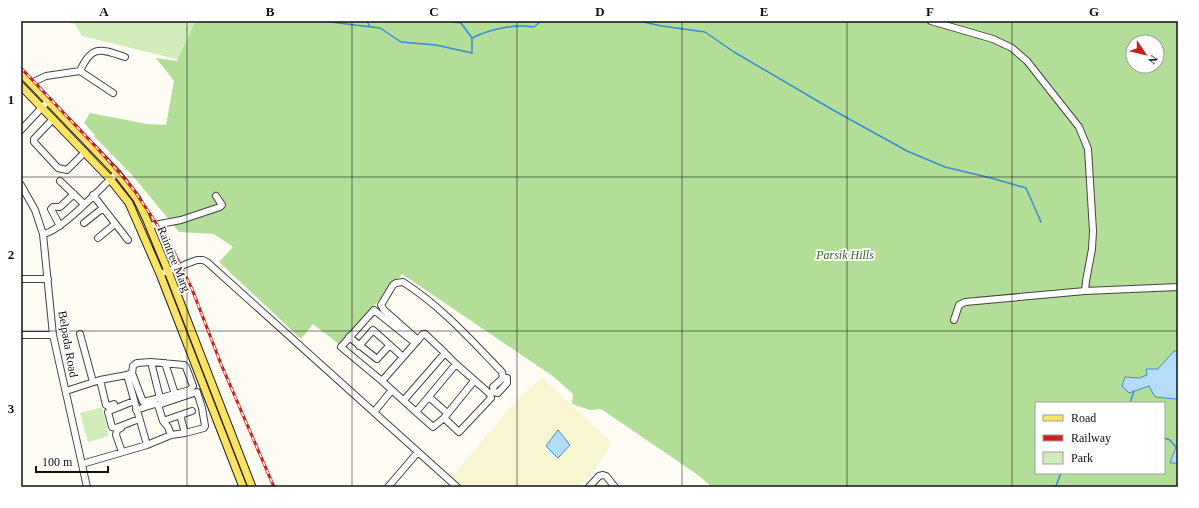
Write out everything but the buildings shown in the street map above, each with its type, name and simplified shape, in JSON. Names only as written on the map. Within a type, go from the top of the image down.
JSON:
[{"type":"main road","name":"Raintree Marg","points":[[21,73],[117,173],[137,199],[168,271],[252,487]]},
{"type":"main road","name":"Raintree Marg","points":[[21,86],[110,179],[129,203],[160,274],[243,487]]},
{"type":"street","points":[[930,21],[993,39],[1012,48],[1027,61],[1079,126],[1088,149],[1094,231],[1085,291]]},
{"type":"street","points":[[80,71],[89,55],[94,51],[112,53],[125,57]]},
{"type":"street","points":[[31,83],[46,76],[80,71],[113,93]]},
{"type":"street","points":[[21,130],[48,101]]},
{"type":"street","points":[[53,119],[37,134],[34,142],[58,168],[67,170],[85,152]]},
{"type":"street","points":[[43,234],[48,233],[60,226],[117,173]]},
{"type":"street","points":[[60,181],[84,204]]},
{"type":"street","name":"Belpada Road","points":[[21,185],[35,210],[43,234],[53,335],[87,487]]},
{"type":"street","points":[[60,226],[51,209],[53,207],[60,207],[74,194]]},
{"type":"street","points":[[93,195],[128,240]]},
{"type":"street","points":[[149,226],[181,220],[220,207],[222,205],[216,196]]},
{"type":"street","points":[[84,223],[103,208]]},
{"type":"street","points":[[98,238],[115,224]]},
{"type":"street","points":[[160,274],[197,260],[207,262],[457,487]]},
{"type":"street","points":[[21,279],[48,279]]},
{"type":"street","points":[[416,342],[384,310],[381,305],[390,289],[396,283],[403,282],[420,293],[437,307],[502,372],[503,378],[493,387],[494,392],[498,393],[506,383],[507,378]]},
{"type":"street","points":[[954,320],[960,305],[965,302],[1085,291],[1178,287]]},
{"type":"street","points":[[416,342],[374,310],[341,347],[404,400],[433,427],[445,416],[474,381]]},
{"type":"street","points":[[359,346],[373,330],[404,357]]},
{"type":"street","points":[[80,334],[108,406],[134,403],[158,405],[197,392],[202,408],[205,426],[204,428],[171,435],[147,445],[82,464]]},
{"type":"street","points":[[382,381],[423,334],[425,334],[474,381],[490,394],[491,398],[459,432],[429,397]]},
{"type":"street","points":[[21,335],[53,335]]},
{"type":"street","points":[[349,337],[377,359],[390,344]]},
{"type":"street","points":[[404,400],[445,353]]},
{"type":"street","points":[[151,362],[160,398]]},
{"type":"street","points":[[139,420],[112,428],[108,412],[134,403],[144,402],[190,390],[193,386],[184,365],[151,362],[137,363],[133,366],[130,374],[134,403],[147,445]]},
{"type":"street","points":[[165,363],[175,394]]},
{"type":"street","points":[[416,412],[456,364]]},
{"type":"street","points":[[66,391],[130,374]]},
{"type":"street","points":[[130,374],[142,401]]},
{"type":"street","points":[[374,412],[392,390]]},
{"type":"street","points":[[158,405],[162,421],[168,427],[171,435]]},
{"type":"street","points":[[162,421],[192,411]]},
{"type":"street","points":[[180,415],[185,433]]},
{"type":"street","points":[[122,452],[116,435],[117,430],[139,420]]},
{"type":"street","points":[[388,487],[418,452]]},
{"type":"street","points":[[589,487],[599,476],[603,475],[606,476],[615,487]]},
{"type":"green space","points":[[58,21],[197,21],[180,60],[82,36],[75,24]]},
{"type":"green space","name":"Parsik Hills","points":[[196,21],[1178,21],[1178,487],[712,487],[698,475],[601,409],[590,410],[572,404],[573,394],[554,377],[402,274],[340,345],[313,324],[301,339],[219,262],[233,247],[214,234],[179,232],[133,176],[94,136],[95,135],[84,123],[90,113],[147,124],[166,125],[174,81],[156,58],[177,61]]},
{"type":"green space","points":[[542,378],[612,443],[596,468],[579,487],[457,487],[449,480],[522,394]]},
{"type":"green space","points":[[102,407],[109,436],[88,442],[80,413]]},
{"type":"water","points":[[1174,351],[1178,351],[1178,397],[1176,399],[1155,397],[1149,386],[1129,393],[1122,386],[1125,377],[1139,378],[1147,375],[1146,369],[1158,369]]},
{"type":"water","points":[[558,430],[570,445],[558,458],[546,446]]},
{"type":"water","points":[[1176,447],[1178,449],[1178,463],[1170,463]]},
{"type":"waterway","points":[[322,21],[380,28],[401,42],[436,45],[472,53],[472,38],[486,32],[502,28],[518,26],[534,27],[541,21]]},
{"type":"waterway","points":[[367,21],[370,27]]},
{"type":"waterway","points":[[447,21],[461,23],[472,38]]},
{"type":"waterway","points":[[638,21],[705,32],[734,52],[907,151],[945,167],[1026,188],[1041,222]]},
{"type":"waterway","points":[[1130,402],[1134,391]]},
{"type":"waterway","points":[[1165,438],[1170,440],[1176,447]]},
{"type":"waterway","points":[[1054,487],[1056,486],[1061,474]]},
{"type":"railway","points":[[21,68],[124,178],[134,190],[170,244],[192,289],[221,364],[274,487]]}]
